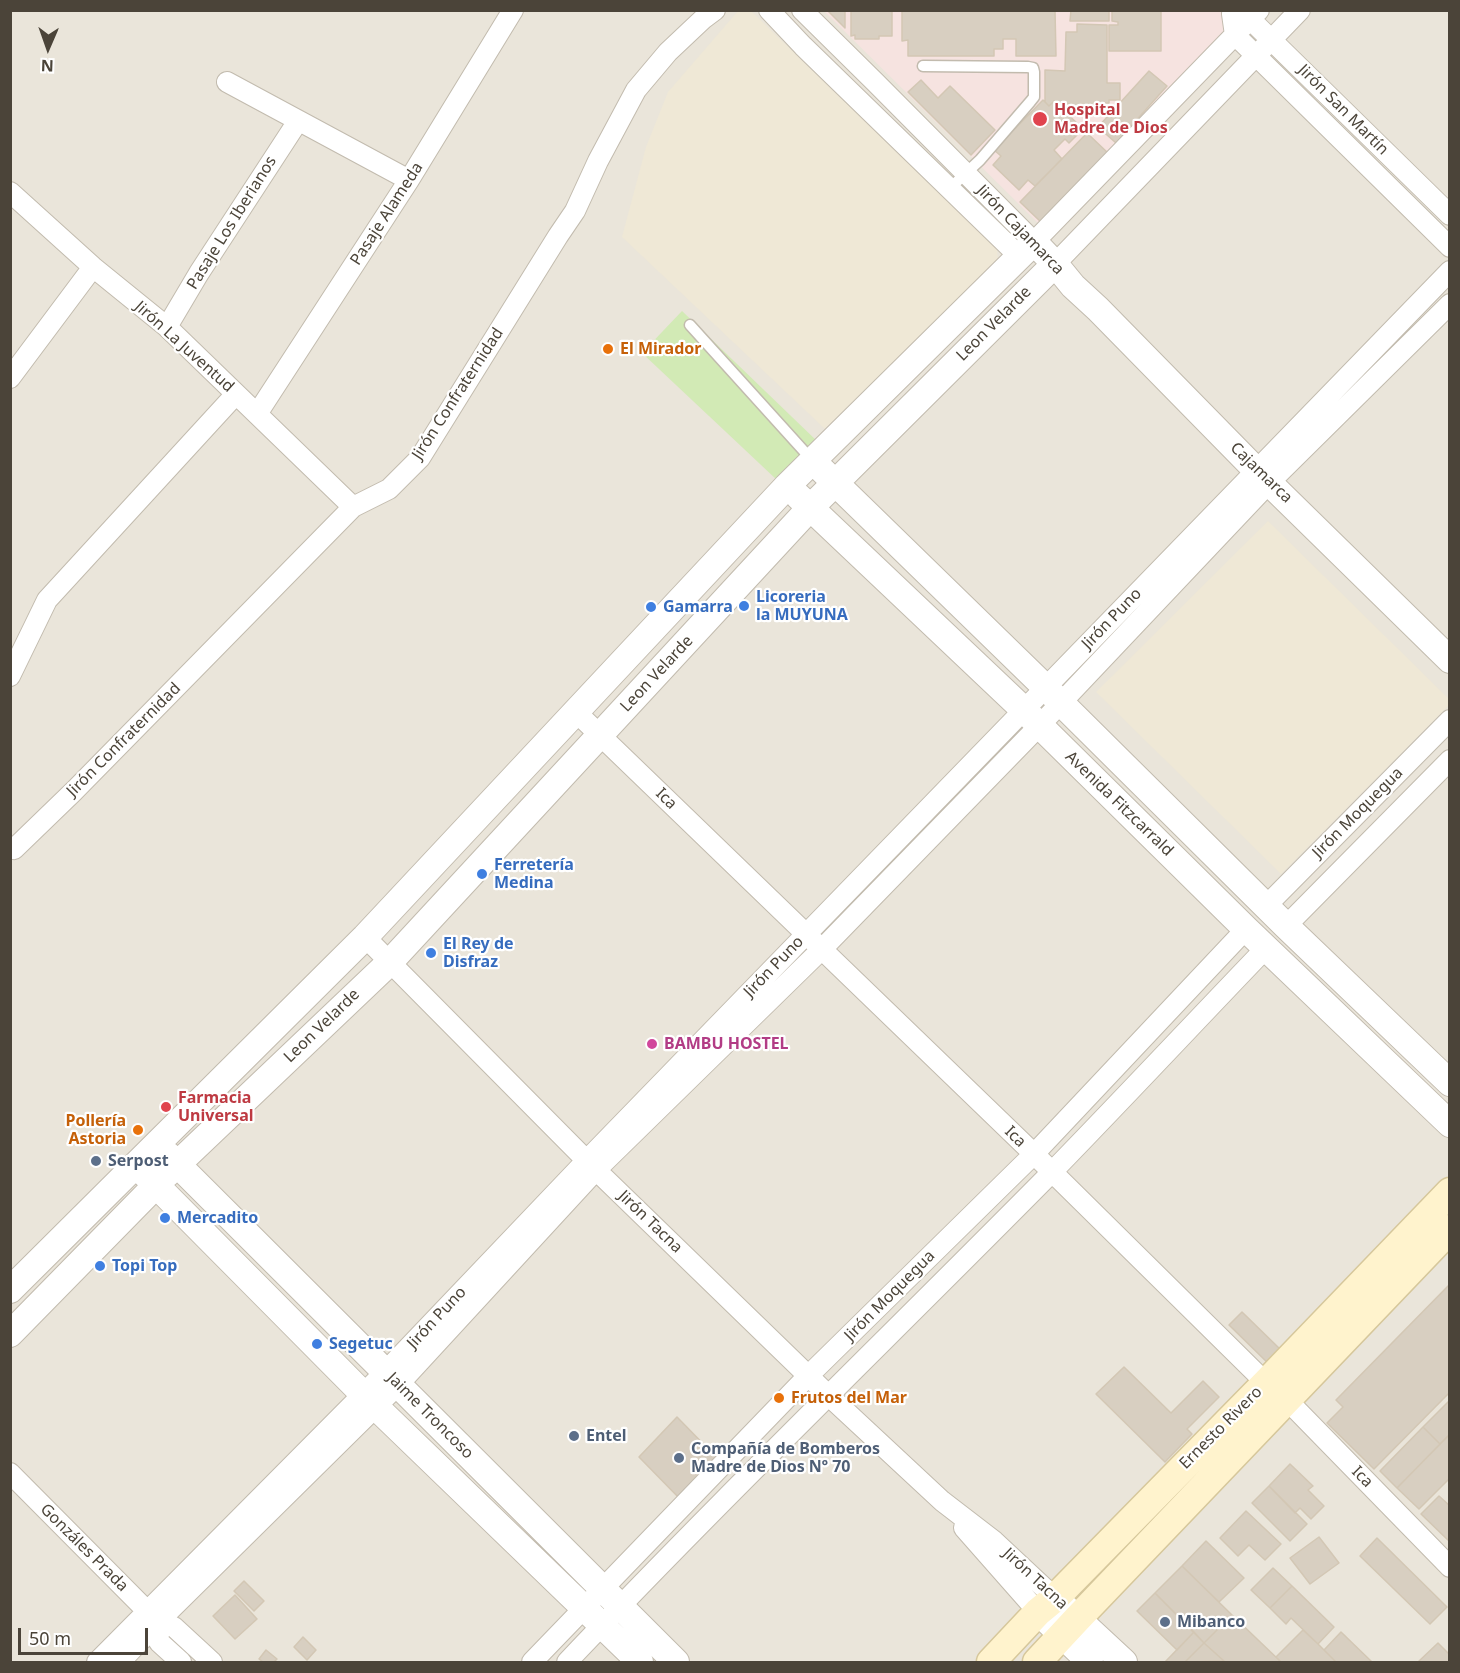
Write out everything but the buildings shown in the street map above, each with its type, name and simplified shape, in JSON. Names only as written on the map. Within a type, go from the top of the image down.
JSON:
[{"type":"main road","name":"Ernesto Rivero","points":[[1037,1662],[1449,1192]]},
{"type":"main road","name":"Ernesto Rivero","points":[[991,1662],[1046,1605],[1449,1229]]},
{"type":"street","name":"Pasaje Alameda","points":[[257,414],[409,180],[513,10]]},
{"type":"street","name":"Jirón Confraternidad","points":[[10,847],[15,849],[74,791],[353,507],[389,489],[420,458],[574,211],[636,90],[668,52],[714,10]]},
{"type":"street","name":"Jirón Cajamarca","points":[[769,10],[949,189],[1072,286]]},
{"type":"street","name":"Jirón Cajamarca","points":[[802,10],[966,173],[1027,250]]},
{"type":"street","name":"Leon Velarde","points":[[10,1334],[156,1186],[390,962],[810,508],[1049,270],[1300,10]]},
{"type":"street","name":"Leon Velarde","points":[[10,1290],[365,937],[812,460],[1027,250],[1235,35],[1243,14]]},
{"type":"street","name":"Jirón San Martín","points":[[1243,14],[1449,215]]},
{"type":"street","points":[[1235,35],[1449,247]]},
{"type":"street","points":[[227,82],[409,180]]},
{"type":"street","points":[[847,88],[875,82]]},
{"type":"street","name":"Pasaje Los Iberianos","points":[[167,327],[199,273],[298,121]]},
{"type":"street","name":"Jirón La Juventud","points":[[10,192],[93,267],[167,327],[353,507]]},
{"type":"street","points":[[10,378],[93,267]]},
{"type":"street","name":"Jirón Puno","points":[[591,1165],[822,950],[1053,695],[1263,476],[1449,271]]},
{"type":"street","name":"Cajamarca","points":[[1072,286],[1098,309],[1449,660]]},
{"type":"street","name":"Jirón Puno","points":[[1263,476],[1449,304]]},
{"type":"street","points":[[10,676],[47,600],[236,394]]},
{"type":"street","name":"Avenida Fitzcarrald","points":[[812,460],[1449,1083]]},
{"type":"street","name":"Avenida Fitzcarrald","points":[[787,486],[1032,718],[1246,929],[1449,1124]]},
{"type":"street","name":"Ica","points":[[576,712],[1276,1391],[1449,1567]]},
{"type":"street","name":"Jirón Puno","points":[[97,1662],[153,1617],[392,1378],[806,934],[1032,718]]},
{"type":"street","name":"Jirón Moquegua","points":[[1266,906],[1449,720]]},
{"type":"street","name":"Jirón Moquegua","points":[[1286,926],[1449,760]]},
{"type":"street","name":"Jirón Moquegua","points":[[532,1662],[594,1616],[611,1598],[689,1498],[808,1376],[1034,1154],[1246,929]]},
{"type":"street","name":"Jirón Tacna","points":[[365,937],[591,1165],[808,1376],[942,1501],[994,1541],[1046,1605],[1070,1627],[1124,1662]]},
{"type":"street","name":"Jirón Moquegua","points":[[611,1598],[708,1517],[1052,1172],[1266,948]]},
{"type":"street","name":"Jaime Troncoso","points":[[157,1145],[676,1662]]},
{"type":"street","name":"Jaime Troncoso","points":[[136,1166],[370,1400],[640,1662]]},
{"type":"street","name":"Gonzáles Prada","points":[[10,1473],[153,1617],[174,1627],[212,1662]]},
{"type":"street","points":[[689,1498],[708,1517]]},
{"type":"street","name":"Jirón Moquegua","points":[[567,1662],[594,1616]]},
{"type":"street","name":"Jirón Puno","points":[[120,1662],[153,1617]]},
{"type":"street","name":"Gonzáles Prada","points":[[153,1617],[159,1642],[181,1662]]},
{"type":"street","name":"Jirón Tacna","points":[[1070,1627],[1090,1662]]},
{"type":"lane","points":[[923,66],[1028,67],[1033,68],[1034,72],[1034,97],[980,160],[949,189]]},
{"type":"lane","points":[[690,325],[812,460]]},
{"type":"shaded area","points":[[11,11],[1449,11],[1449,1662],[11,1662]]},
{"type":"shaded area","points":[[738,11],[751,11],[997,249],[998,262],[825,429],[622,237],[646,147],[668,92]]},
{"type":"shaded area","name":"Hospital Madre de Dios","points":[[824,11],[1251,11],[1042,227]]},
{"type":"shaded area","points":[[1268,521],[1450,700],[1449,705],[1281,874],[1096,692]]},
{"type":"green space","points":[[682,311],[819,443],[777,480],[642,353]]},
{"type":"place","name":"Hospital Madre de Dios","points":[[1040,119]]},
{"type":"place","name":"El Mirador","points":[[608,349]]},
{"type":"place","name":"Licoreria la MUYUNA","points":[[744,606]]},
{"type":"place","name":"Gamarra","points":[[651,607]]},
{"type":"place","name":"Ferretería Medina","points":[[482,874]]},
{"type":"place","name":"El Rey de Disfraz","points":[[431,953]]},
{"type":"place","name":"BAMBU HOSTEL","points":[[652,1044]]},
{"type":"place","name":"Farmacia Universal","points":[[166,1107]]},
{"type":"place","name":"Pollería Astoria","points":[[138,1130]]},
{"type":"place","name":"Serpost","points":[[96,1161]]},
{"type":"place","name":"Mercadito","points":[[165,1218]]},
{"type":"place","name":"Topi Top","points":[[100,1266]]},
{"type":"place","name":"Segetuc","points":[[317,1344]]},
{"type":"place","name":"Frutos del Mar","points":[[779,1398]]},
{"type":"place","name":"Entel","points":[[574,1436]]},
{"type":"place","name":"Compañía de Bomberos Madre de Dios Nº 70","points":[[679,1458]]},
{"type":"place","name":"Mibanco","points":[[1165,1622]]}]
